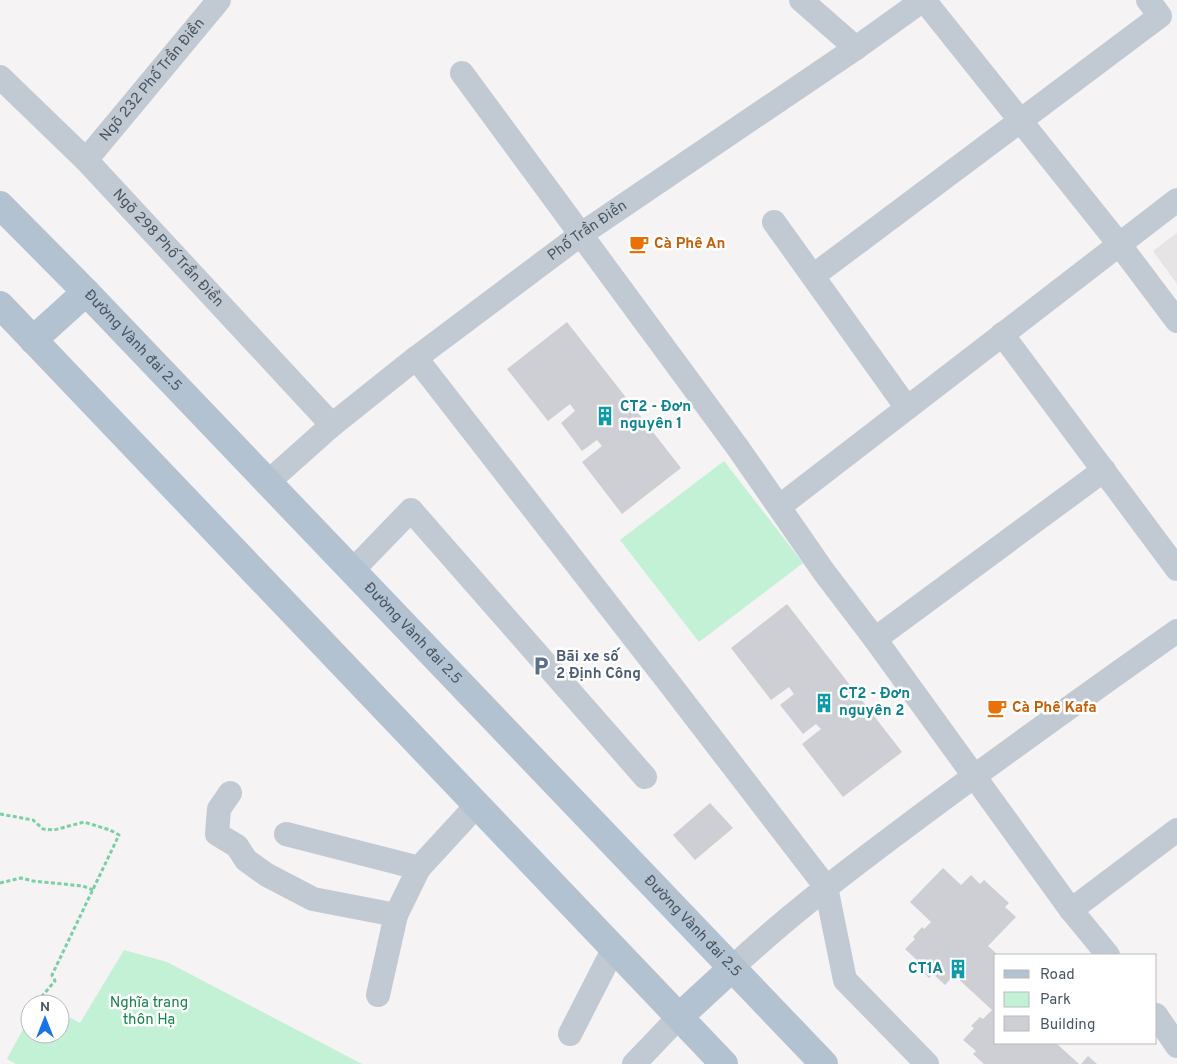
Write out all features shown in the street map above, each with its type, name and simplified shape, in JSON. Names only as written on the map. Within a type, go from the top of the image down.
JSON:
[{"type":"main road","name":"Đường Vành đai 2.5","points":[[0,205],[86,292],[731,969],[824,1064]]},
{"type":"main road","points":[[34,340],[86,292]]},
{"type":"main road","points":[[0,305],[724,1064]]},
{"type":"main road","points":[[679,1017],[731,969]]},
{"type":"street","name":"Ngõ 232 Phố Trần Điền","points":[[86,160],[219,0]]},
{"type":"street","points":[[801,0],[856,48]]},
{"type":"street","points":[[924,0],[1119,244],[1177,321]]},
{"type":"street","name":"Phố Trần Điền","points":[[267,483],[332,425],[416,358],[580,235],[924,0]]},
{"type":"street","points":[[813,276],[1020,121],[1162,6]]},
{"type":"street","points":[[462,74],[780,506],[824,572],[875,639],[1071,910],[1107,954]]},
{"type":"street","name":"Ngõ 298 Phố Trần Điền","points":[[0,77],[86,160],[332,425]]},
{"type":"street","points":[[780,506],[1177,200]]},
{"type":"street","points":[[774,222],[907,408]]},
{"type":"street","points":[[1002,334],[1177,569]]},
{"type":"street","points":[[416,358],[826,887],[845,980],[927,1064]]},
{"type":"street","points":[[875,639],[1104,470]]},
{"type":"street","points":[[352,571],[411,510],[645,777]]},
{"type":"street","points":[[731,969],[761,940],[826,887],[974,775],[1177,631]]},
{"type":"street","points":[[230,793],[219,809],[217,834],[237,846],[246,860],[267,875],[313,898],[396,915]]},
{"type":"street","points":[[378,995],[396,915],[419,868],[477,805]]},
{"type":"street","points":[[1071,910],[1177,830]]},
{"type":"street","points":[[286,834],[419,868]]},
{"type":"street","points":[[570,1034],[614,948]]},
{"type":"street","points":[[1165,1016],[1177,1046]]},
{"type":"street","points":[[634,1064],[679,1017]]},
{"type":"path","points":[[0,814],[33,820],[43,829],[54,830],[84,822],[110,830],[119,835],[52,975],[55,981],[44,994]]},
{"type":"path","points":[[0,883],[21,878],[33,882],[83,886],[93,890]]},
{"type":"shaded area","points":[[1177,233],[1177,284],[1153,251]]},
{"type":"green space","points":[[724,461],[803,563],[699,642],[620,540]]},
{"type":"green space","name":"Nghĩa trang thôn Hạ","points":[[124,950],[167,962],[362,1064],[16,1064],[7,1059],[20,1035],[20,1044],[70,1044],[70,1018],[80,1023]]},
{"type":"building","name":"CT2 - Đơn nguyên 1","points":[[567,322],[681,468],[622,514],[582,462],[602,446],[597,440],[582,451],[561,423],[575,411],[570,404],[548,421],[507,369]]},
{"type":"building","name":"CT2 - Đơn nguyên 2","points":[[787,604],[902,752],[843,797],[802,744],[821,729],[816,724],[803,734],[780,705],[794,694],[789,687],[771,700],[731,648]]},
{"type":"building","points":[[710,803],[733,828],[695,860],[673,835]]},
{"type":"building","name":"CT1A","points":[[943,868],[961,885],[971,875],[980,884],[984,880],[1009,903],[1005,907],[1016,917],[988,946],[997,954],[994,954],[994,1044],[1057,1044],[1079,1064],[984,1064],[973,1054],[976,1051],[963,1040],[974,1028],[971,1026],[980,1017],[983,1019],[992,1010],[954,975],[945,985],[933,974],[929,978],[915,964],[918,961],[905,949],[915,939],[913,937],[922,927],[924,929],[931,922],[910,902]]},
{"type":"building","points":[[1088,1056],[1097,1064],[1081,1064]]},
{"type":"place","name":"Cà Phê An","points":[[639,244]]},
{"type":"place","name":"CT2 - Đơn nguyên 1","points":[[605,416]]},
{"type":"place","name":"Bãi xe số 2 Định Công","points":[[541,666]]},
{"type":"place","name":"CT2 - Đơn nguyên 2","points":[[824,703]]},
{"type":"place","name":"Cà Phê Kafa","points":[[997,708]]},
{"type":"place","name":"CT1A","points":[[958,969]]}]
